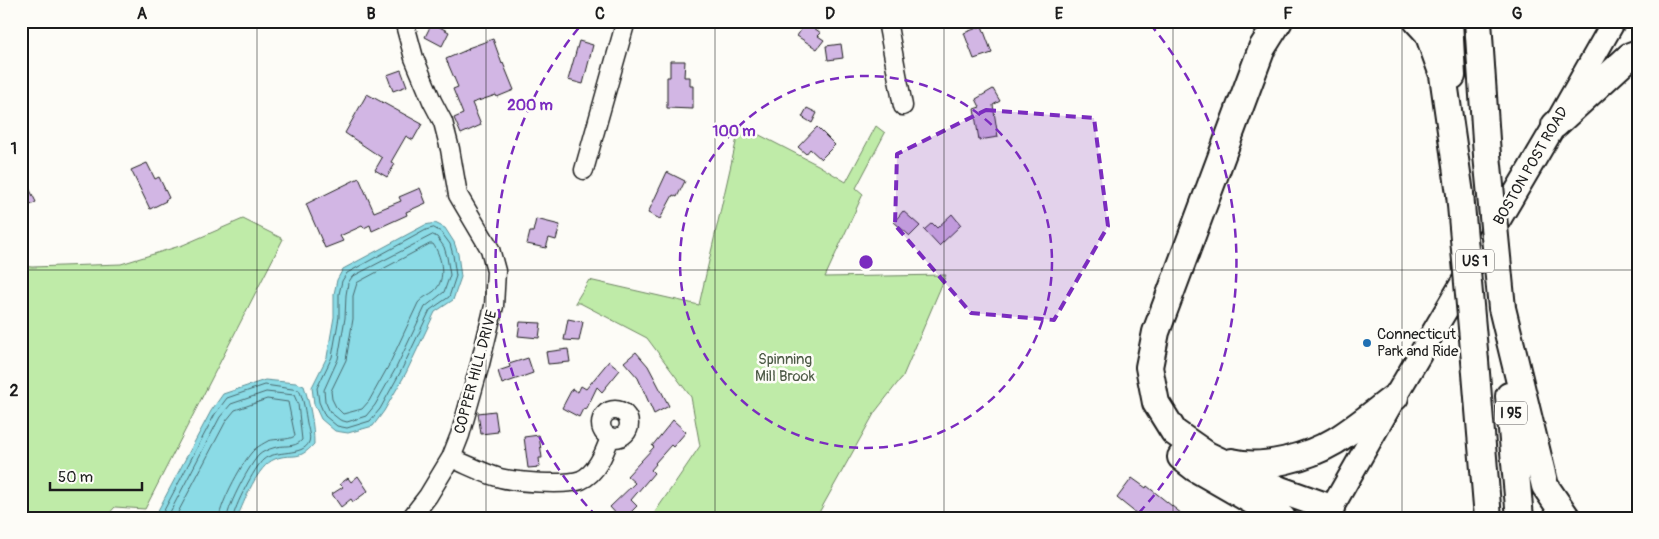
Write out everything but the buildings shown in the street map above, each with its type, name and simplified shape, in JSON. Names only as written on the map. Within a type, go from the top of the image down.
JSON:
[{"type":"highway","points":[[1259,21],[1147,320],[1138,360],[1140,394],[1151,424],[1170,449],[1195,468],[1282,518]]},
{"type":"highway","points":[[1279,21],[1262,48],[1156,332],[1149,367],[1156,403],[1174,432],[1207,455],[1329,513]]},
{"type":"highway","points":[[1417,21],[1428,33],[1443,75],[1460,194]]},
{"type":"highway","name":"I 95","points":[[1449,21],[1460,194],[1488,518]]},
{"type":"highway","name":"I 95","points":[[1478,21],[1487,155],[1520,518]]},
{"type":"highway","points":[[1555,125],[1630,56],[1638,53]]},
{"type":"highway","points":[[1502,308],[1545,486],[1567,518]]},
{"type":"highway","points":[[1207,455],[1240,464],[1267,464],[1301,456],[1334,441],[1395,397]]},
{"type":"main road","name":"BOSTON POST ROAD","points":[[1329,513],[1614,21]]},
{"type":"street","name":"COPPER HILL DRIVE","points":[[404,21],[414,58],[443,122],[458,195],[490,249],[496,271],[494,306],[460,435],[451,458],[428,496],[411,518]]},
{"type":"street","points":[[584,170],[626,21]]},
{"type":"street","points":[[887,21],[903,106]]},
{"type":"street","points":[[451,458],[499,478],[549,484],[581,480],[595,469],[605,454],[610,437]]},
{"type":"highlighted area","points":[[986,110],[1094,118],[1108,226],[1054,320],[971,313],[895,225],[897,154]]},
{"type":"green space","name":"Spinning Mill Brook","points":[[740,125],[818,165],[846,182],[876,126],[885,133],[856,188],[863,194],[825,277],[946,275],[903,376],[875,412],[816,518],[651,518],[700,446],[691,397],[647,338],[580,303],[575,303],[589,280],[699,305]]},
{"type":"green space","points":[[243,219],[283,239],[145,509],[115,507],[105,518],[21,518],[21,266],[121,264],[183,245]]},
{"type":"water","points":[[435,223],[445,228],[454,242],[458,254],[461,277],[453,300],[435,312],[406,373],[373,426],[348,433],[335,431],[321,419],[314,404],[312,387],[327,357],[334,317],[334,294],[337,280],[343,269],[425,225]]},
{"type":"water","points":[[265,380],[296,383],[304,386],[311,415],[314,444],[299,455],[281,457],[269,463],[252,484],[237,518],[154,518],[211,411],[223,394]]},
{"type":"place","name":"Connecticut Park and Ride","points":[[1367,343]]}]
